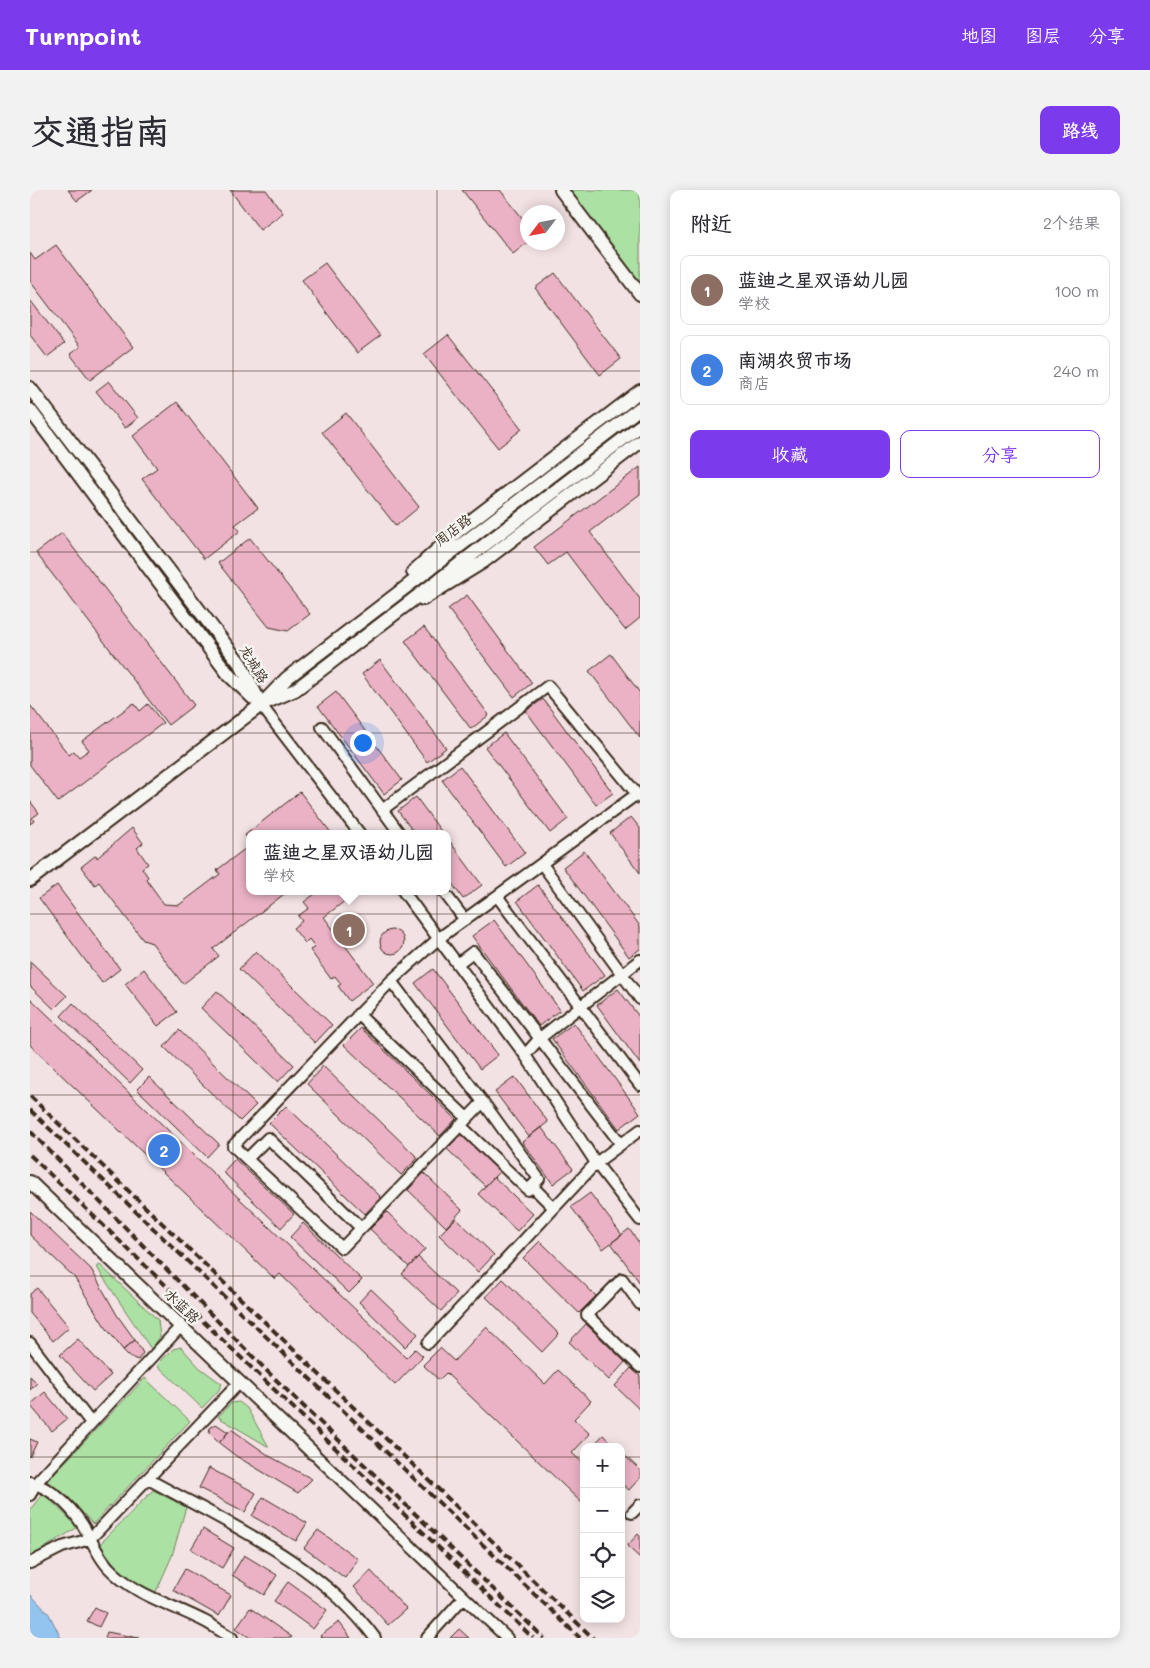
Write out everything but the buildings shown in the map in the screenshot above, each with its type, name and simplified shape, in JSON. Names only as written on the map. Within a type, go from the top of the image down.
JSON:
[{"type":"street","points":[[561,190],[640,294]]},
{"type":"street","name":"龙城路","points":[[30,388],[241,666],[261,705]]},
{"type":"street","points":[[379,606],[430,554],[458,530],[640,391]]},
{"type":"street","name":"周店路","points":[[261,705],[287,678],[640,408]]},
{"type":"street","name":"龙城路","points":[[30,410],[229,674],[261,705]]},
{"type":"street","points":[[30,880],[261,705],[295,690],[640,426]]},
{"type":"street","points":[[388,619],[483,562],[640,442]]},
{"type":"street","points":[[382,810],[548,686],[638,796],[438,939],[391,981],[358,1014],[233,1146],[342,1248],[483,1102]]},
{"type":"street","points":[[261,705],[357,830]]},
{"type":"street","points":[[322,727],[397,830]]},
{"type":"street","points":[[542,864],[623,973],[640,999]]},
{"type":"street","points":[[406,895],[525,1055],[596,1163],[640,1220]]},
{"type":"street","points":[[446,895],[465,920]]},
{"type":"street","points":[[497,896],[640,1085]]},
{"type":"street","points":[[458,964],[473,952],[621,1144]]},
{"type":"street","points":[[525,1055],[540,1038],[640,960]]},
{"type":"street","points":[[358,1014],[528,1190],[539,1179],[391,981]]},
{"type":"street","points":[[428,1343],[596,1163],[640,1130]]},
{"type":"street","points":[[247,1159],[268,1138],[361,1228]]},
{"type":"street","name":"水蓝路","points":[[30,1182],[313,1453]]},
{"type":"street","points":[[532,1186],[554,1208]]},
{"type":"street","points":[[639,1300],[622,1279],[587,1315],[640,1367]]},
{"type":"street","points":[[30,1494],[33,1483],[181,1326]]},
{"type":"street","points":[[30,1343],[91,1423]]},
{"type":"street","points":[[30,1563],[62,1547],[90,1539],[240,1382]]},
{"type":"street","points":[[313,1453],[507,1638]]},
{"type":"street","points":[[148,1479],[247,1534],[314,1578],[342,1599],[375,1638]]},
{"type":"street","points":[[33,1483],[54,1494],[67,1506],[106,1565],[131,1587],[206,1622],[232,1638]]},
{"type":"street","points":[[632,1513],[640,1505]]},
{"type":"street","points":[[427,1638],[464,1597]]},
{"type":"green space","points":[[570,190],[640,190],[640,282]]},
{"type":"green space","points":[[100,1265],[158,1320],[160,1337],[151,1349],[101,1274],[97,1267]]},
{"type":"green space","points":[[181,1347],[200,1368],[222,1384],[202,1408],[157,1365],[173,1349]]},
{"type":"green space","points":[[145,1378],[190,1421],[93,1524],[72,1501],[47,1481]]},
{"type":"green space","points":[[239,1402],[247,1408],[269,1447],[218,1417],[231,1403]]},
{"type":"green space","points":[[153,1490],[186,1507],[172,1556],[155,1594],[123,1574],[100,1544]]},
{"type":"green space","points":[[43,1493],[78,1527],[30,1557],[30,1510]]},
{"type":"water","points":[[30,1594],[49,1614],[61,1638],[30,1638]]},
{"type":"railway","points":[[30,1096],[593,1638]]},
{"type":"railway","points":[[30,1110],[580,1638]]},
{"type":"railway","points":[[30,1131],[269,1373],[544,1638]]},
{"type":"railway","points":[[30,1155],[533,1638]]},
{"type":"place","name":"蓝迪之星双语幼儿园","points":[[349,930]]},
{"type":"place","name":"南湖农贸市场","points":[[164,1150]]}]
